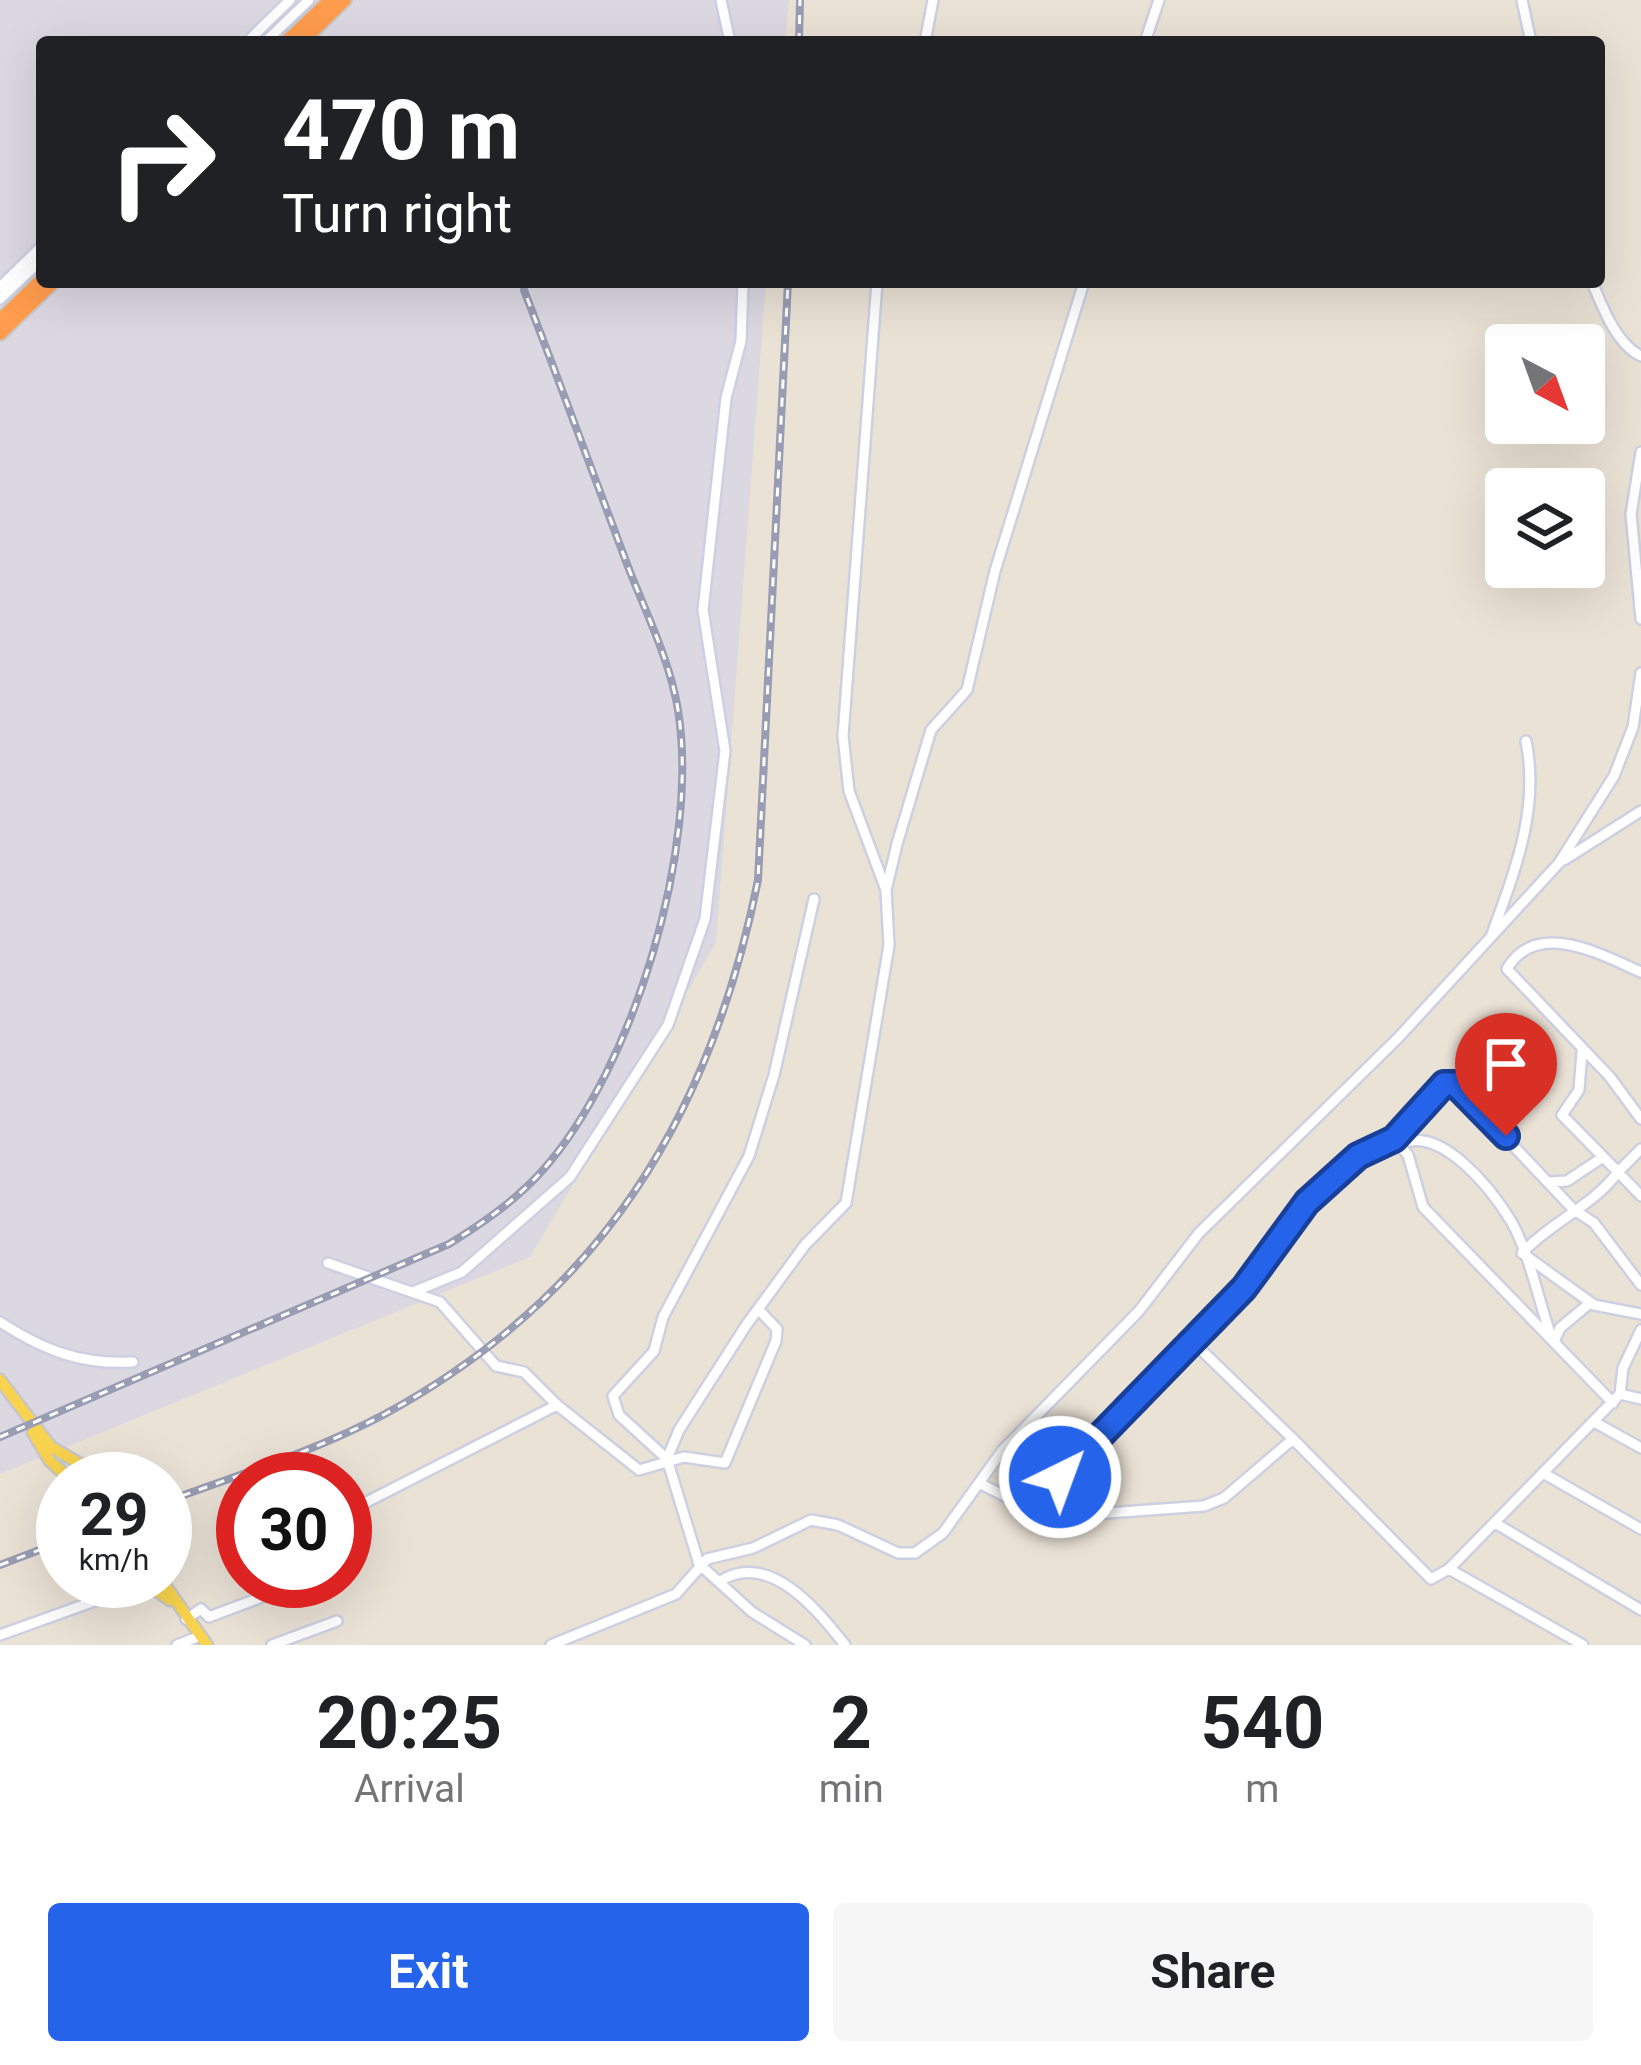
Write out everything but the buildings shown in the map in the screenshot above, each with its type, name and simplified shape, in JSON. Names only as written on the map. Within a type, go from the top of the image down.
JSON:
[{"type":"highway","points":[[292,36],[330,0]]},
{"type":"highway","points":[[308,36],[345,0]]},
{"type":"highway","points":[[0,320],[36,285]]},
{"type":"highway","points":[[0,334],[48,288]]},
{"type":"main road","points":[[0,1380],[50,1447],[59,1452]]},
{"type":"main road","points":[[29,1421],[44,1452]]},
{"type":"main road","points":[[177,1608],[204,1641]]},
{"type":"street","points":[[253,36],[290,0]]},
{"type":"street","points":[[271,36],[309,0]]},
{"type":"street","points":[[721,0],[729,36]]},
{"type":"street","points":[[926,36],[934,0]]},
{"type":"street","points":[[1147,36],[1159,0]]},
{"type":"street","points":[[1522,0],[1531,36]]},
{"type":"street","points":[[0,287],[36,252]]},
{"type":"street","points":[[0,299],[36,265]]},
{"type":"street","points":[[413,1292],[462,1272],[570,1177],[668,1025],[705,919],[725,751],[703,610],[726,398],[741,341],[743,288]]},
{"type":"street","points":[[668,1459],[706,1388],[805,1245],[840,1213],[850,1188],[889,945],[886,890],[849,791],[843,736],[877,288]]},
{"type":"street","points":[[886,890],[925,743],[967,690],[994,571],[1082,288]]},
{"type":"street","points":[[1594,288],[1631,351],[1641,356]]},
{"type":"street","points":[[1641,452],[1631,514],[1641,620]]},
{"type":"street","points":[[550,1645],[676,1594],[698,1564],[753,1548],[811,1520],[838,1525],[898,1553],[915,1553],[943,1534],[1003,1450],[1139,1311],[1199,1233],[1489,942],[1559,863],[1614,776],[1634,727],[1641,673]]},
{"type":"street","points":[[1489,942],[1526,826],[1532,773],[1526,741]]},
{"type":"street","points":[[1559,863],[1641,811]]},
{"type":"street","points":[[805,1645],[752,1612],[698,1564],[668,1459],[619,1415],[613,1396],[654,1351],[663,1317],[749,1156],[774,1075],[814,898]]},
{"type":"street","points":[[1641,972],[1599,952],[1552,942],[1530,947],[1509,963],[1512,979],[1610,1077],[1641,1119]]},
{"type":"street","points":[[1582,1052],[1579,1090],[1562,1114],[1641,1196]]},
{"type":"street","points":[[1398,1141],[1450,1082],[1573,1209],[1594,1223],[1641,1285]]},
{"type":"street","points":[[1034,1511],[1067,1466],[1268,1260],[1307,1202],[1358,1156],[1398,1141],[1412,1139],[1449,1151],[1510,1221],[1553,1344]]},
{"type":"street","points":[[1398,1141],[1423,1207],[1553,1344],[1616,1398],[1641,1399]]},
{"type":"street","points":[[1522,1253],[1573,1209],[1598,1196],[1641,1149]]},
{"type":"street","points":[[1547,1181],[1568,1181],[1603,1157]]},
{"type":"street","points":[[1522,1253],[1590,1303],[1641,1314]]},
{"type":"street","points":[[328,1263],[413,1292],[452,1311],[496,1366],[524,1372],[557,1405],[606,1439],[631,1466],[645,1469],[684,1456],[720,1466],[730,1457],[776,1342],[777,1329],[760,1311]]},
{"type":"street","points":[[1553,1344],[1560,1328],[1590,1303]]},
{"type":"street","points":[[0,1322],[43,1350],[87,1361],[133,1362]]},
{"type":"street","points":[[1192,1341],[1431,1579],[1449,1569],[1596,1424],[1616,1398],[1623,1368],[1641,1330]]},
{"type":"street","points":[[372,1499],[557,1405]]},
{"type":"street","points":[[1596,1424],[1641,1448]]},
{"type":"street","points":[[982,1485],[1034,1511],[1107,1513],[1204,1506],[1224,1498],[1292,1439]]},
{"type":"street","points":[[1543,1473],[1641,1529]]},
{"type":"street","points":[[1495,1523],[1641,1610]]},
{"type":"street","points":[[1449,1569],[1582,1645]]},
{"type":"street","points":[[720,1581],[748,1574],[788,1587],[815,1606],[845,1645]]},
{"type":"street","points":[[0,1635],[75,1608]]},
{"type":"street","points":[[186,1619],[201,1609],[209,1617],[233,1608]]},
{"type":"street","points":[[272,1645],[337,1621]]},
{"type":"street","points":[[177,1645],[204,1641]]},
{"type":"shaded area","points":[[0,0],[789,0],[786,36],[36,36],[36,288],[766,288],[716,943],[530,1257],[54,1452],[36,1452],[36,1459],[0,1474]]},
{"type":"railway","points":[[799,36],[800,0]]},
{"type":"railway","points":[[192,1492],[359,1427],[461,1367],[527,1314],[585,1256],[635,1192],[676,1122],[710,1047],[758,880],[788,288]]},
{"type":"railway","points":[[0,1437],[449,1244],[498,1211],[542,1171],[605,1075],[653,953],[669,889],[679,825],[678,710],[663,654],[524,290]]},
{"type":"railway","points":[[0,1565],[36,1551]]},
{"type":"route","points":[[1060,1477],[1244,1288],[1307,1202],[1358,1156],[1394,1139],[1444,1084],[1455,1084],[1506,1136]]}]
